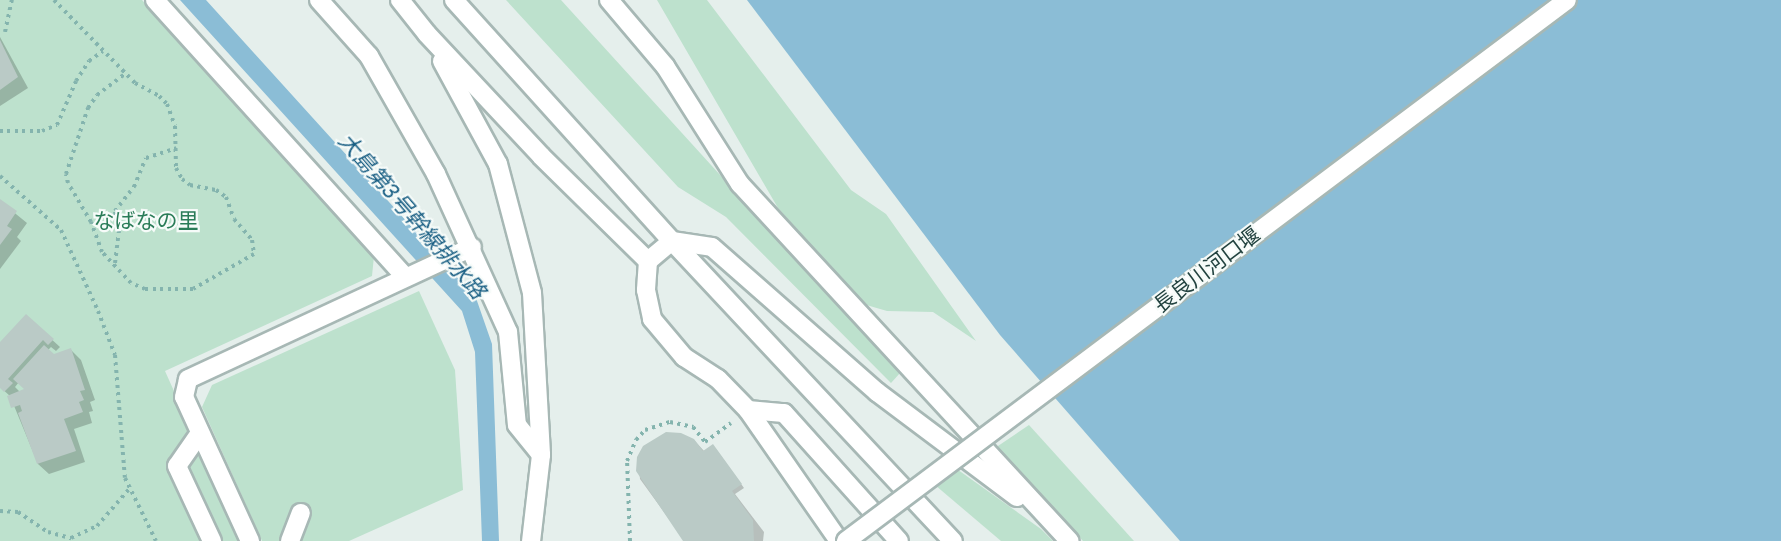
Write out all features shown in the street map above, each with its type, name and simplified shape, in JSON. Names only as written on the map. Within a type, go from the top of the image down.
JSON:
[{"type":"street","points":[[155,0],[412,274]]},
{"type":"street","points":[[319,0],[369,56],[436,174],[472,248],[508,332],[517,424],[541,455]]},
{"type":"street","points":[[400,0],[427,34],[541,156],[648,261]]},
{"type":"street","points":[[454,0],[672,241],[953,541]]},
{"type":"street","points":[[609,0],[665,66],[740,184],[1070,541]]},
{"type":"street","name":"長良川河口堰","points":[[846,541],[1567,0]]},
{"type":"street","points":[[427,34],[498,164],[517,228],[532,293],[541,455],[531,541]]},
{"type":"street","points":[[839,541],[748,410],[718,379],[684,357],[652,319],[646,290],[648,261],[672,241],[712,247],[877,392],[1054,524]]},
{"type":"street","points":[[250,541],[184,397],[188,379],[450,256],[472,248]]},
{"type":"street","points":[[748,410],[784,413],[899,541]]},
{"type":"street","points":[[200,433],[177,466],[212,541]]},
{"type":"street","points":[[290,541],[301,513]]},
{"type":"path","points":[[5,33],[12,0]]},
{"type":"path","points":[[54,0],[125,74],[167,104],[175,126],[176,168],[182,179],[190,185],[216,190],[226,197],[234,219],[252,240],[254,254],[193,289],[145,289],[131,283],[115,263],[102,252],[66,174],[88,108],[97,95],[125,74]]},
{"type":"path","points":[[0,131],[42,131],[57,124],[76,81],[89,61],[103,51]]},
{"type":"path","points":[[115,263],[119,229],[115,211],[134,187],[146,158],[176,148]]},
{"type":"path","points":[[0,176],[61,230],[98,312],[115,356],[122,448],[130,488],[156,541]]},
{"type":"path","points":[[630,541],[627,461],[636,440],[645,430],[670,422],[693,427],[705,442],[748,410]]},
{"type":"path","points":[[0,511],[18,512],[48,532],[71,538],[97,526],[130,488]]},
{"type":"green space","name":"なばなの里","points":[[0,0],[142,0],[374,256],[372,276],[165,371],[241,541],[0,541]]},
{"type":"green space","points":[[506,0],[561,0],[900,373],[891,383],[726,217],[678,187]]},
{"type":"green space","points":[[657,0],[707,0],[851,190],[886,214],[976,341],[933,312],[887,311],[863,304],[778,208]]},
{"type":"green space","points":[[419,291],[455,370],[463,490],[349,541],[262,541],[202,407],[212,385]]},
{"type":"green space","points":[[1029,425],[1134,541],[1083,541],[995,448]]},
{"type":"green space","points":[[954,467],[1041,529],[1053,541],[1001,541],[935,485]]},
{"type":"water","points":[[180,0],[206,0],[476,298],[492,344],[499,541],[482,541],[475,352],[462,311]]},
{"type":"water","points":[[747,0],[1781,0],[1781,541],[1180,541],[1000,335]]},
{"type":"building","points":[[0,40],[18,77],[0,90]]},
{"type":"building","points":[[0,199],[17,211],[7,226],[12,229],[0,245]]},
{"type":"building","points":[[26,314],[54,339],[48,345],[43,340],[8,379],[13,383],[4,392],[0,388],[0,342]]},
{"type":"building","points":[[44,345],[54,354],[71,348],[85,390],[80,391],[84,400],[79,402],[83,412],[64,419],[76,451],[37,464],[18,413],[22,411],[20,405],[11,408],[7,396],[24,389],[13,379]]},
{"type":"building","points":[[666,432],[681,433],[694,439],[703,451],[713,444],[742,484],[732,491],[753,520],[754,541],[683,541],[636,471],[637,457],[643,446]]},
{"type":"water label","name":"大島第3号幹線排水路","points":[[412,216]]}]
